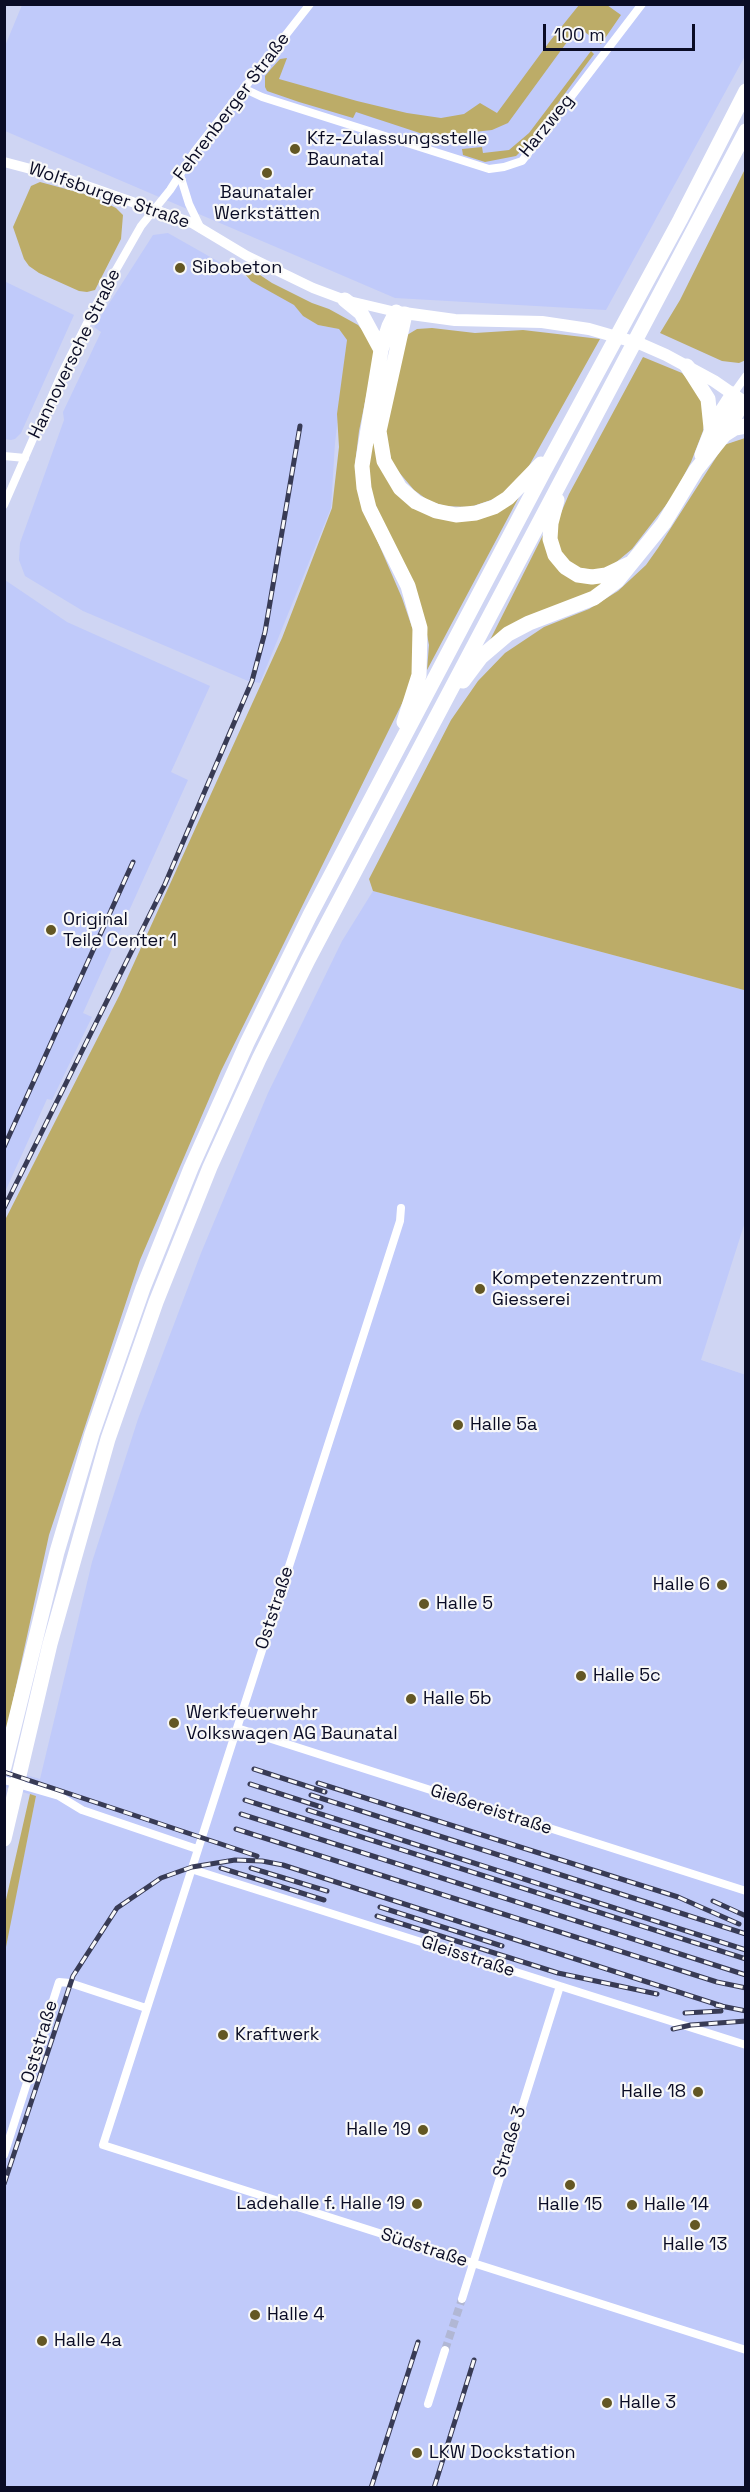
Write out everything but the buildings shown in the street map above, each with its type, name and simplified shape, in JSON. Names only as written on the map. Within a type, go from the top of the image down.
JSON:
[{"type":"highway","points":[[4,1767],[57,1551],[92,1434],[143,1288],[191,1168],[247,1043],[310,915],[680,220],[746,91]]},
{"type":"highway","points":[[4,1839],[50,1644],[108,1439],[156,1302],[197,1198],[254,1069],[293,990],[447,694],[746,131]]},
{"type":"highway","points":[[345,300],[361,314],[376,336],[381,350]]},
{"type":"highway","points":[[400,313],[379,431],[381,451],[388,470],[408,496],[426,508],[446,514],[485,511],[501,503],[518,490],[562,438]]},
{"type":"highway","points":[[387,772],[416,690],[421,644],[413,599],[376,523],[366,498],[362,477],[364,443],[381,350],[388,326],[400,313]]},
{"type":"highway","points":[[687,366],[708,399],[718,434]]},
{"type":"highway","points":[[447,694],[466,678],[489,649],[508,634],[529,623],[604,593],[636,559],[664,524],[718,434],[742,399]]},
{"type":"highway","points":[[718,434],[746,426]]},
{"type":"highway","points":[[568,467],[550,532],[552,547],[559,561],[571,572],[592,577],[615,572],[636,559]]},
{"type":"main road","name":"Wolfsburger Straße","points":[[400,313],[454,320],[542,322],[589,329],[641,344],[666,355],[742,399]]},
{"type":"street","name":"Fehrenberger Straße","points":[[155,209],[195,151],[310,4]]},
{"type":"street","name":"Harzweg","points":[[245,89],[262,97],[489,169],[504,167],[522,161],[642,4]]},
{"type":"street","name":"Wolfsburger Straße","points":[[4,162],[61,177],[192,223],[274,270],[345,300],[400,313]]},
{"type":"street","points":[[180,175],[186,196],[201,229]]},
{"type":"street","name":"Hannoversche Straße","points":[[4,505],[61,375],[96,305],[141,226],[155,209]]},
{"type":"street","points":[[742,399],[746,376]]},
{"type":"street","points":[[4,456],[25,458]]},
{"type":"street","name":"Oststraße","points":[[103,2145],[400,1221],[401,1208]]},
{"type":"street","name":"Gießereistraße","points":[[237,1728],[746,1891]]},
{"type":"street","points":[[4,1780],[59,1796],[82,1810],[197,1849]]},
{"type":"street","name":"Gleisstraße","points":[[191,1869],[746,2045]]},
{"type":"street","name":"Oststraße","points":[[4,2155],[59,1982],[70,1983],[146,2008]]},
{"type":"street","name":"Straße 3","points":[[462,2299],[560,1986]]},
{"type":"street","name":"Südstraße","points":[[103,2145],[746,2350]]},
{"type":"street","points":[[428,2403],[445,2350]]},
{"type":"shaded area","points":[[22,5],[745,5],[745,56],[606,310],[395,298],[5,131],[5,46]]},
{"type":"shaded area","points":[[579,5],[607,5],[621,15],[601,44],[578,27],[508,123],[492,130],[456,134],[456,145],[356,112],[353,118],[299,102],[267,91],[265,87],[265,76],[280,59],[287,58],[279,79],[357,101],[407,113],[441,118],[464,114],[480,103],[497,113]]},
{"type":"shaded area","points":[[591,51],[594,54],[527,145],[516,156],[485,162],[463,155],[462,149],[482,147],[483,153],[509,150],[529,133]]},
{"type":"shaded area","points":[[745,169],[746,360],[739,363],[722,361],[660,333],[680,300]]},
{"type":"shaded area","points":[[40,182],[92,196],[116,208],[123,215],[121,239],[95,290],[79,291],[39,273],[24,259],[13,227],[31,186]]},
{"type":"shaded area","points":[[168,233],[295,305],[303,316],[318,325],[339,329],[347,340],[335,443],[331,508],[260,683],[248,681],[83,611],[25,576],[19,560],[20,543],[64,420],[63,412],[101,332],[94,327],[153,235]]},
{"type":"shaded area","points":[[257,273],[272,283],[358,325],[372,341],[374,358],[359,431],[355,464],[371,526],[402,598],[416,639],[416,675],[221,1071],[140,1260],[49,1535],[5,1737],[5,1220],[119,996],[282,638],[332,508],[339,447],[337,414],[347,340],[339,329],[318,325],[303,316],[294,305],[251,281],[245,274]]},
{"type":"shaded area","points":[[4,281],[74,315],[21,433],[11,440],[4,439]]},
{"type":"shaded area","points":[[432,328],[475,333],[523,330],[600,339],[520,482],[506,495],[470,507],[445,506],[429,501],[414,490],[392,464],[384,427],[407,335],[417,329]]},
{"type":"shaded area","points":[[643,357],[682,373],[700,393],[705,421],[703,431],[691,462],[673,496],[632,549],[614,564],[600,571],[573,567],[561,552],[556,538],[558,520],[569,494]]},
{"type":"shaded area","points":[[745,438],[745,992],[373,891],[369,879],[451,720],[478,681],[505,653],[544,627],[589,609],[618,591],[646,565],[724,445]]},
{"type":"shaded area","points":[[374,441],[377,456],[439,517],[519,497],[427,670],[429,645],[425,624],[375,506],[367,481],[367,453]]},
{"type":"shaded area","points":[[544,533],[552,560],[605,580],[605,586],[490,640]]},
{"type":"shaded area","points":[[5,580],[67,622],[210,686],[171,772],[188,780],[83,1013],[92,1017],[52,1100],[47,1099],[5,1192]]},
{"type":"shaded area","points":[[373,891],[746,992],[745,1222],[701,1360],[746,1375],[745,2487],[5,2487],[4,1952],[36,1796],[5,1787],[4,1769],[40,1779],[92,1562],[138,1419],[201,1253],[268,1093],[342,941]]},
{"type":"shaded area","points":[[30,1794],[36,1796],[5,1952],[5,1904]]},
{"type":"tunnel","points":[[445,2350],[462,2299]]},
{"type":"railway","points":[[4,1208],[165,884],[252,681],[265,632],[300,426]]},
{"type":"railway","points":[[4,1147],[133,862]]},
{"type":"railway","points":[[254,1769],[325,1792]]},
{"type":"railway","points":[[4,1772],[257,1856]]},
{"type":"railway","points":[[318,1783],[678,1897],[739,1924]]},
{"type":"railway","points":[[250,1784],[321,1807]]},
{"type":"railway","points":[[311,1795],[746,1934]]},
{"type":"railway","points":[[245,1800],[746,1959]]},
{"type":"railway","points":[[308,1810],[746,1950]]},
{"type":"railway","points":[[241,1814],[746,1975]]},
{"type":"railway","points":[[236,1829],[717,1982],[746,1988]]},
{"type":"railway","points":[[4,2184],[73,1976],[117,1908],[161,1878],[192,1867],[235,1860],[262,1861],[283,1865],[722,2006]]},
{"type":"railway","points":[[221,1868],[324,1900]]},
{"type":"railway","points":[[251,1868],[327,1891]]},
{"type":"railway","points":[[713,1901],[746,1916]]},
{"type":"railway","points":[[380,1907],[502,1946]]},
{"type":"railway","points":[[377,1916],[558,1973],[657,1994]]},
{"type":"railway","points":[[716,2005],[746,2011]]},
{"type":"railway","points":[[685,2013],[721,2011]]},
{"type":"railway","points":[[673,2029],[691,2025],[746,2021]]},
{"type":"railway","points":[[371,2488],[418,2342]]},
{"type":"railway","points":[[434,2488],[474,2360]]},
{"type":"place","name":"Kfz-Zulassungsstelle Baunatal","points":[[295,149]]},
{"type":"place","name":"Baunataler Werkstätten","points":[[267,173]]},
{"type":"place","name":"Sibobeton","points":[[180,268]]},
{"type":"place","name":"Original Teile Center 1","points":[[51,930]]},
{"type":"place","name":"Kompetenzzentrum Giesserei","points":[[480,1289]]},
{"type":"place","name":"Halle 5a","points":[[458,1425]]},
{"type":"place","name":"Halle 6","points":[[722,1585]]},
{"type":"place","name":"Halle 5","points":[[424,1604]]},
{"type":"place","name":"Halle 5c","points":[[581,1676]]},
{"type":"place","name":"Halle 5b","points":[[411,1699]]},
{"type":"place","name":"Werkfeuerwehr Volkswagen AG Baunatal","points":[[174,1723]]},
{"type":"place","name":"Kraftwerk","points":[[223,2035]]},
{"type":"place","name":"Halle 18","points":[[698,2092]]},
{"type":"place","name":"Halle 19","points":[[423,2130]]},
{"type":"place","name":"Halle 15","points":[[570,2185]]},
{"type":"place","name":"Ladehalle f. Halle 19","points":[[417,2204]]},
{"type":"place","name":"Halle 14","points":[[632,2205]]},
{"type":"place","name":"Halle 13","points":[[695,2225]]},
{"type":"place","name":"Halle 4","points":[[255,2315]]},
{"type":"place","name":"Halle 4a","points":[[42,2341]]},
{"type":"place","name":"Halle 3","points":[[607,2403]]},
{"type":"place","name":"LKW Dockstation","points":[[417,2453]]}]
